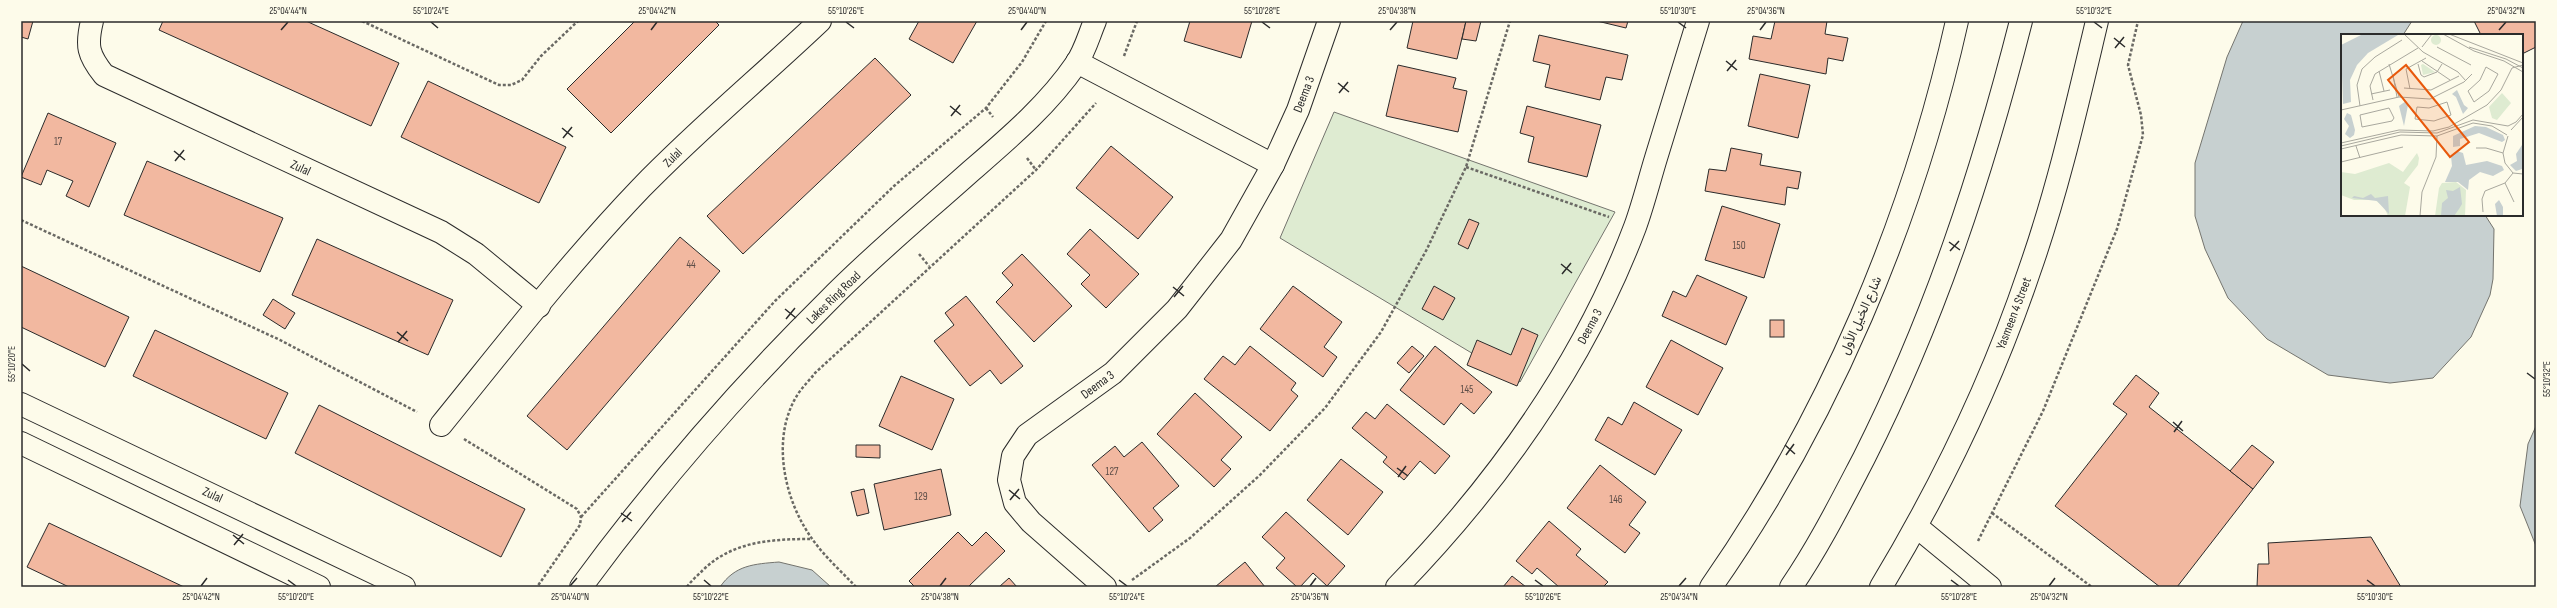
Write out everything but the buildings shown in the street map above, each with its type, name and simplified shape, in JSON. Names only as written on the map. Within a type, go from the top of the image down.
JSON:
[{"type":"street","name":"Zulal","points":[[92,21],[88,40],[92,59],[104,75],[441,232],[476,254],[539,306]]},
{"type":"street","name":"Zulal","points":[[441,425],[539,306],[641,188],[695,134],[820,21]]},
{"type":"street","name":"Lakes Ring Road","points":[[581,587],[627,524],[684,453],[745,385],[829,300],[1010,137],[1044,103],[1077,62],[1095,21]]},
{"type":"street","name":"Deema 3","points":[[1106,587],[1031,522],[1015,503],[1009,480],[1013,456],[1027,435],[1113,373],[1177,309],[1231,240],[1273,165],[1298,110],[1329,21]]},
{"type":"street","name":"Deema 3","points":[[1397,587],[1456,522],[1535,417],[1570,362],[1606,295],[1635,226],[1698,21]]},
{"type":"street","name":"شارع الخيل الأول","points":[[1711,587],[1750,530],[1792,456],[1831,381],[1867,304],[1898,225],[1925,144],[1957,21]]},
{"type":"street","points":[[1791,587],[1807,564],[1849,487],[1889,408],[1924,328],[1956,246],[1983,162],[2021,21]]},
{"type":"street","name":"Yasmeen 4 Street","points":[[1881,587],[1917,527],[1978,403],[2030,272],[2070,137],[2097,21]]},
{"type":"street","points":[[1077,62],[1273,165]]},
{"type":"street","name":"Zulal","points":[[21,404],[404,587]]},
{"type":"street","points":[[21,443],[319,587]]},
{"type":"street","points":[[1917,527],[1990,587]]},
{"type":"path","points":[[362,21],[493,83],[511,85],[522,80],[541,56],[578,21]]},
{"type":"path","points":[[581,517],[679,404],[775,301],[894,186],[986,108],[1022,62],[1046,21]]},
{"type":"path","points":[[856,587],[813,540],[786,481],[782,449],[786,421],[798,395],[816,373],[1036,170],[1077,127],[1113,80],[1137,21]]},
{"type":"path","points":[[1128,582],[1190,538],[1260,476],[1325,408],[1381,332],[1427,249],[1466,167],[1510,21]]},
{"type":"path","points":[[1965,567],[2043,411],[2117,229],[2143,135],[2141,115],[2128,65],[2138,21]]},
{"type":"path","points":[[1466,167],[1635,226]]},
{"type":"path","points":[[21,220],[308,354],[441,425],[571,504],[577,509],[581,517],[580,525],[537,587]]},
{"type":"path","points":[[1992,513],[2092,587]]},
{"type":"path","points":[[688,587],[713,560],[744,545],[776,539],[813,540]]},
{"type":"green space","points":[[1334,112],[1615,212],[1520,382],[1280,238]]},
{"type":"shaded area","points":[[2243,21],[2412,21],[2404,34],[2341,34],[2341,216],[2486,216],[2494,229],[2493,279],[2490,295],[2471,337],[2433,378],[2390,383],[2328,375],[2267,339],[2228,298],[2205,249],[2195,216],[2195,163],[2227,57]]},
{"type":"shaded area","points":[[2536,426],[2536,546],[2520,506],[2528,444]]},
{"type":"shaded area","points":[[779,562],[812,570],[831,587],[720,587],[732,574],[746,567]]}]
